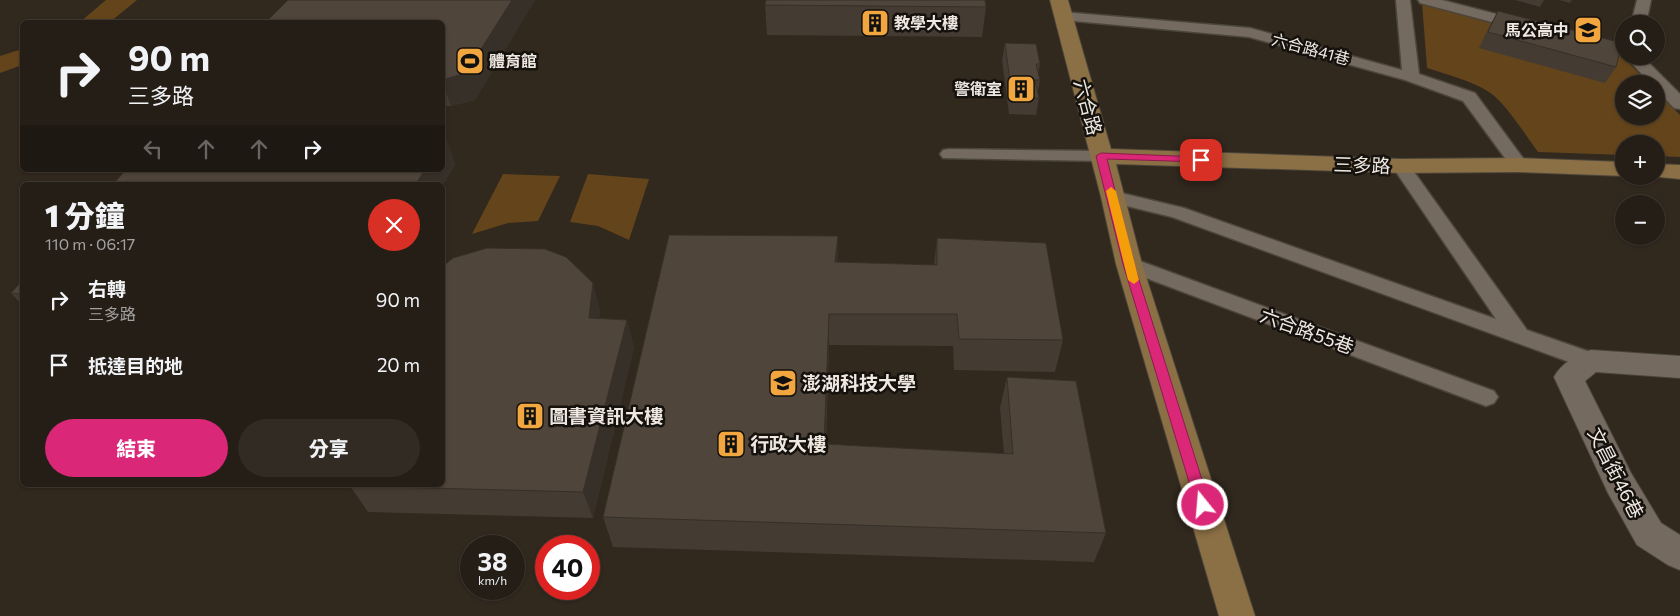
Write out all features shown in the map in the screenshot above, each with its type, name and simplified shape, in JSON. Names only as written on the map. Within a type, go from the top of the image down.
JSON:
[{"type":"street","name":"六合路","points":[[1061,8],[1113,197],[1129,264],[1237,616]]},
{"type":"street","name":"三多路","points":[[1101,156],[1400,166],[1519,165],[1615,169]]},
{"type":"street","points":[[1665,171],[1680,172]]},
{"type":"street","points":[[1580,369],[1680,367]]},
{"type":"street","name":"文昌街46巷","points":[[1580,369],[1619,483],[1649,534],[1680,554]]},
{"type":"lane","points":[[1403,0],[1411,76]]},
{"type":"lane","points":[[1425,0],[1539,30]]},
{"type":"lane","points":[[1640,15],[1644,0]]},
{"type":"lane","name":"六合路41巷","points":[[1061,8],[1250,33],[1411,76],[1469,96],[1519,165]]},
{"type":"lane","points":[[1642,65],[1680,104]]},
{"type":"lane","points":[[948,154],[1101,156]]},
{"type":"lane","points":[[1400,166],[1520,336]]},
{"type":"lane","points":[[1113,197],[1177,212],[1520,336],[1580,369]]},
{"type":"lane","name":"六合路55巷","points":[[1129,264],[1486,397]]},
{"type":"shaded area","points":[[106,0],[137,0],[112,20],[82,20]]},
{"type":"shaded area","points":[[1422,3],[1615,53],[1615,65],[1631,65],[1640,75],[1615,75],[1615,125],[1665,125],[1665,100],[1680,115],[1680,157],[1665,156],[1665,135],[1615,135],[1615,155],[1538,152],[1502,103],[1489,92],[1467,81],[1427,68]]},
{"type":"shaded area","points":[[20,50],[20,66],[0,73],[0,56]]},
{"type":"shaded area","points":[[503,174],[560,176],[538,221],[508,223],[472,234]]},
{"type":"shaded area","points":[[588,174],[649,179],[629,240],[598,226],[570,222]]},
{"type":"building","name":"體育館","points":[[288,0],[512,0],[466,73],[445,79],[445,20],[268,20]]},
{"type":"building","points":[[766,0],[985,0],[986,7],[765,5]]},
{"type":"building","points":[[1498,11],[1615,41],[1616,67],[1488,32]]},
{"type":"building","points":[[1005,43],[1036,44],[1040,64],[1036,64],[1040,80],[1035,80],[1039,98],[1012,97]]},
{"type":"building","points":[[124,172],[424,172],[417,182],[115,182]]},
{"type":"building","name":"行政大樓","points":[[669,235],[838,236],[835,262],[937,265],[937,238],[1046,243],[1063,340],[959,339],[957,314],[829,314],[824,444],[1013,454],[1007,377],[1076,381],[1106,533],[603,517]]},
{"type":"building","name":"圖書資訊大樓","points":[[487,248],[545,249],[566,257],[593,283],[589,318],[627,320],[583,492],[389,487],[445,487],[445,265],[453,258]]},
{"type":"building","points":[[20,283],[20,294],[11,293]]},
{"type":"slow traffic","points":[[1111,191],[1134,280]]},
{"type":"place","name":"教學大樓","points":[[875,23]]},
{"type":"place","name":"馬公高中","points":[[1588,30]]},
{"type":"place","name":"體育館","points":[[470,61]]},
{"type":"place","name":"警衛室","points":[[1021,89]]},
{"type":"place","name":"澎湖科技大學","points":[[783,383]]},
{"type":"place","name":"圖書資訊大樓","points":[[530,416]]},
{"type":"place","name":"行政大樓","points":[[731,444]]},
{"type":"route","points":[[1201,160],[1101,156],[1129,264],[1203,505]]}]
